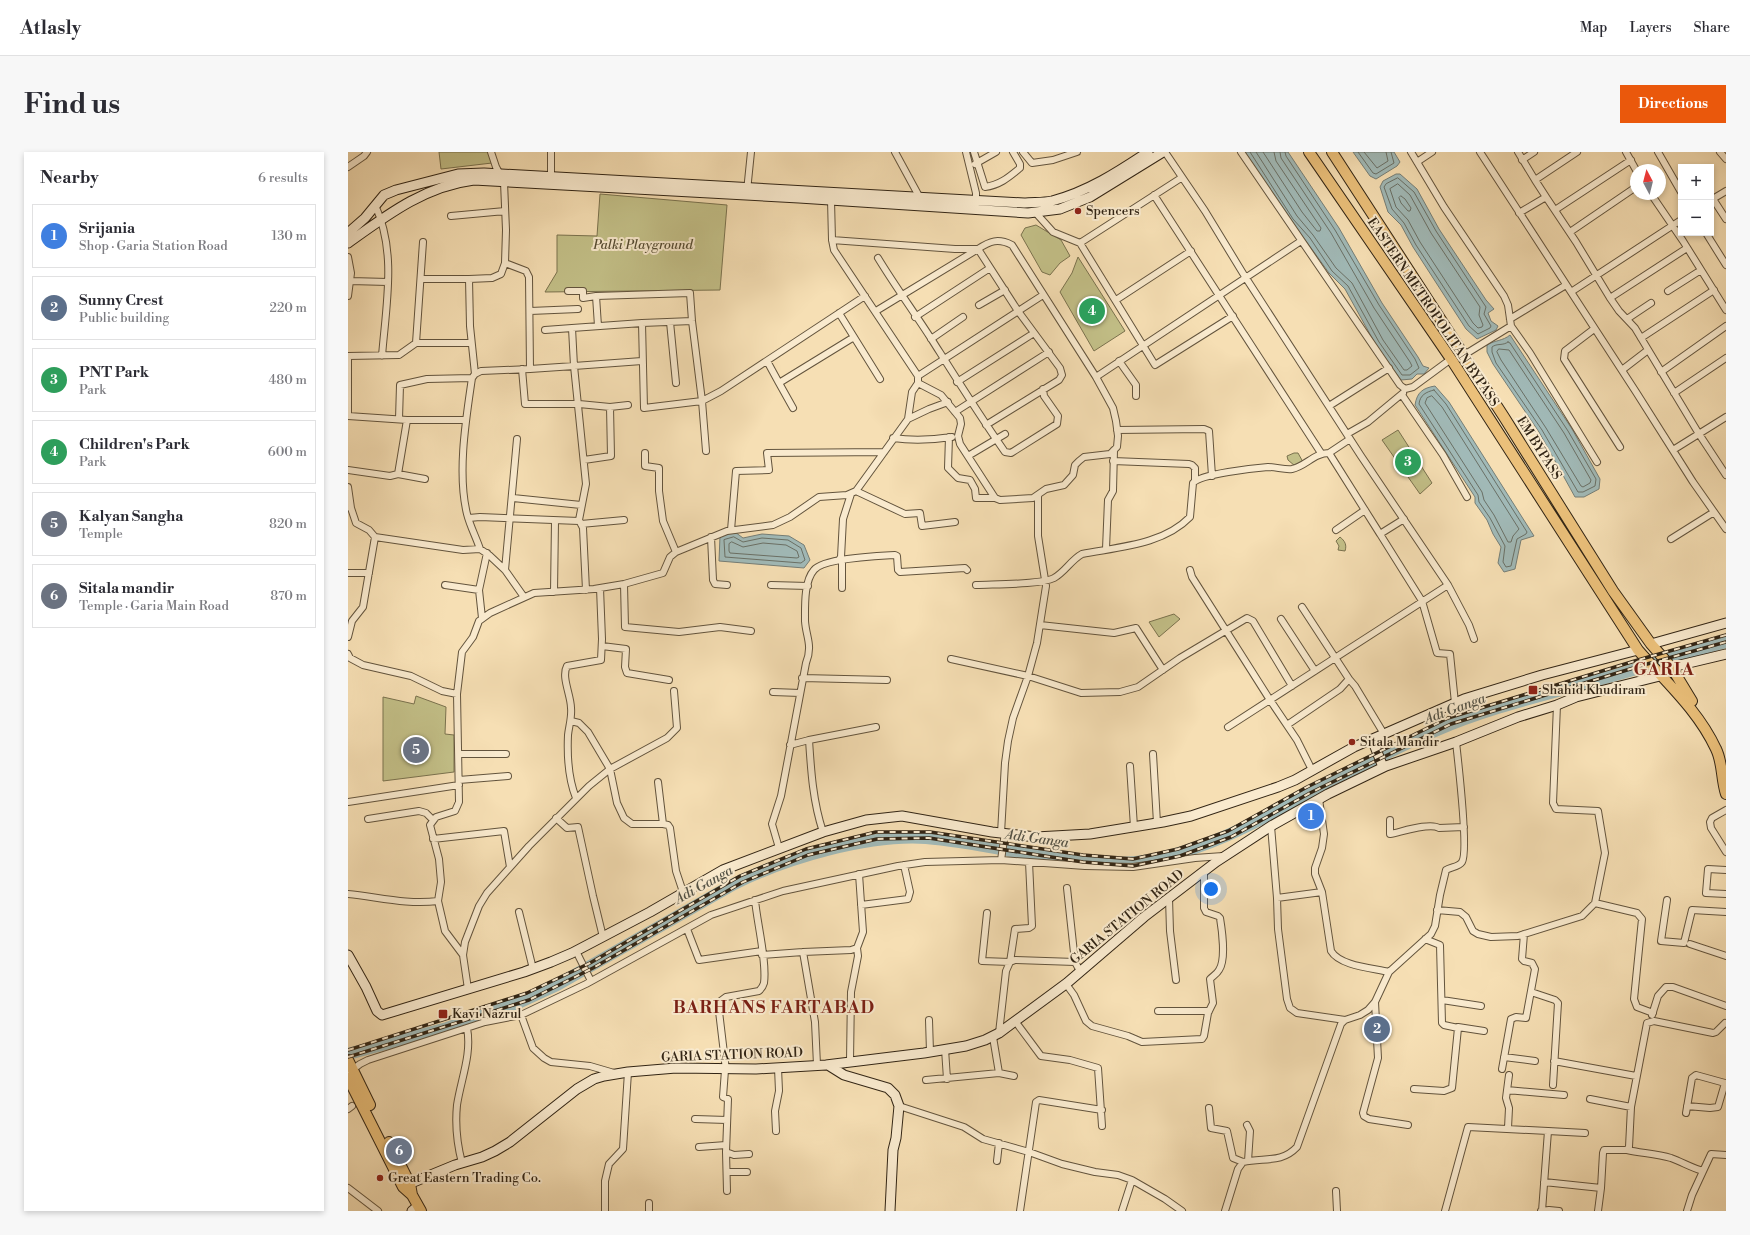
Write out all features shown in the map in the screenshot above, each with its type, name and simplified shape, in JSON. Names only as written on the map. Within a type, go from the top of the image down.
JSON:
[{"type":"main road","points":[[747,191],[831,200],[886,200],[920,198],[1024,203],[1051,201],[1080,192],[1116,173],[1148,152]]},
{"type":"main road","points":[[348,243],[381,219],[422,195],[459,182],[479,180],[504,182],[586,182],[886,200],[977,210],[1034,212],[1060,209],[1090,197],[1164,152]]},
{"type":"main road","name":"EASTERN METROPOLITAN BYPASS","points":[[1309,152],[1451,360],[1639,651]]},
{"type":"main road","name":"EM BYPASS","points":[[1332,152],[1464,355],[1613,591],[1653,646],[1670,666],[1726,756]]},
{"type":"main road","points":[[348,233],[364,218],[384,195],[396,190],[445,177],[470,173],[499,174],[551,177],[586,182]]},
{"type":"main road","points":[[1653,646],[1726,623]]},
{"type":"main road","points":[[348,955],[366,987],[377,1011],[382,1015],[533,969],[576,951],[729,868],[823,832],[866,820],[902,816],[1036,837],[1090,834],[1191,816],[1289,783],[1372,739],[1464,699],[1542,675],[1639,651],[1656,672],[1687,702],[1717,749],[1721,763],[1723,786],[1726,794]]},
{"type":"main road","name":"GARIA STATION ROAD","points":[[407,1186],[462,1163],[482,1157],[510,1142],[586,1083],[594,1079],[616,1073],[676,1068],[726,1070],[828,1065],[966,1046],[996,1035],[1066,984],[1144,917],[1204,871],[1271,826],[1319,799],[1383,767],[1456,742],[1518,717],[1656,672],[1670,666],[1726,654]]},
{"type":"main road","points":[[1372,739],[1383,767]]},
{"type":"main road","points":[[828,1065],[844,1075],[888,1088],[895,1095],[899,1106],[892,1157],[890,1211]]},
{"type":"main road","points":[[349,1070],[412,1195],[417,1209]]},
{"type":"street","points":[[348,166],[364,156],[367,152]]},
{"type":"street","points":[[422,279],[469,280],[492,278],[501,274],[505,263],[506,230],[504,182],[493,161],[492,152]]},
{"type":"street","points":[[551,152],[551,177]]},
{"type":"street","points":[[747,191],[751,152]]},
{"type":"street","points":[[895,152],[920,198]]},
{"type":"street","points":[[966,152],[976,193],[977,210]]},
{"type":"street","points":[[974,152],[985,187],[993,186],[1005,181],[1020,168],[1020,164],[1013,152]]},
{"type":"street","points":[[970,167],[996,152]]},
{"type":"street","points":[[1055,152],[1059,158]]},
{"type":"street","points":[[1026,153],[1032,163],[1059,158],[1077,152]]},
{"type":"street","points":[[1164,152],[1205,211],[1348,437],[1448,585],[1469,625],[1474,639]]},
{"type":"street","points":[[1241,152],[1400,385],[1405,389]]},
{"type":"street","points":[[1410,152],[1444,207],[1504,296],[1508,305],[1511,322],[1596,462]]},
{"type":"street","points":[[1417,162],[1432,152]]},
{"type":"street","points":[[1480,152],[1673,450],[1726,529]]},
{"type":"street","points":[[1518,152],[1570,232],[1610,298],[1641,338],[1699,434],[1726,475]]},
{"type":"street","points":[[1522,160],[1534,152]]},
{"type":"street","points":[[1535,180],[1577,152]]},
{"type":"street","points":[[1626,152],[1633,164]]},
{"type":"street","points":[[1658,152],[1678,187]]},
{"type":"street","points":[[1720,152],[1726,159]]},
{"type":"street","points":[[1555,210],[1631,160]]},
{"type":"street","points":[[1080,243],[1181,178]]},
{"type":"street","points":[[1570,232],[1630,191]]},
{"type":"street","points":[[1714,199],[1726,191]]},
{"type":"street","points":[[1154,196],[1321,453]]},
{"type":"street","points":[[1519,213],[1546,196]]},
{"type":"street","points":[[831,200],[832,240],[834,250],[876,312],[918,379],[941,395],[955,412],[961,424],[958,436],[960,444],[996,498]]},
{"type":"street","points":[[1655,200],[1726,310]]},
{"type":"street","points":[[1714,203],[1726,219]]},
{"type":"street","points":[[375,205],[381,219],[387,244],[388,282],[382,356]]},
{"type":"street","points":[[451,216],[505,211]]},
{"type":"street","points":[[1034,212],[1053,232],[1080,243],[1155,365],[1233,316]]},
{"type":"street","points":[[1571,292],[1678,222]]},
{"type":"street","points":[[1708,236],[1726,265]]},
{"type":"street","points":[[832,240],[955,249],[978,249]]},
{"type":"street","points":[[876,312],[990,241],[1005,241],[1012,245],[1096,377],[1113,408],[1117,430],[1117,447],[1110,454],[1084,457],[1075,465],[1073,475],[1064,485],[1046,490],[1038,496],[1007,500],[996,498],[976,498],[975,489],[970,480],[958,478],[948,468],[949,437]]},
{"type":"street","points":[[1096,377],[1245,276],[1301,241]]},
{"type":"street","points":[[416,343],[422,279],[423,242]]},
{"type":"street","points":[[1610,298],[1687,248]]},
{"type":"street","points":[[978,249],[1018,311],[1060,368],[1062,375],[1059,380],[986,425]]},
{"type":"street","points":[[1116,300],[1191,251]]},
{"type":"street","points":[[348,257],[350,264],[348,296]]},
{"type":"street","points":[[878,258],[901,296],[931,339],[970,403],[1005,452],[1011,453],[1057,424],[1058,416],[1044,396],[1043,389]]},
{"type":"street","points":[[505,263],[528,273],[530,311],[530,369]]},
{"type":"street","points":[[915,317],[990,268]]},
{"type":"street","points":[[1668,291],[1701,270]]},
{"type":"street","points":[[350,280],[388,282]]},
{"type":"street","points":[[469,280],[473,376],[465,420],[463,472],[464,495],[469,518],[480,549]]},
{"type":"street","points":[[1464,355],[1566,284]]},
{"type":"street","points":[[979,305],[1005,290]]},
{"type":"street","points":[[1641,338],[1714,290]]},
{"type":"street","points":[[568,291],[583,291],[583,298],[596,296],[690,293],[706,451]]},
{"type":"street","points":[[908,419],[912,392],[918,379],[944,360],[1043,295]]},
{"type":"street","points":[[596,296],[598,326]]},
{"type":"street","points":[[642,323],[644,408],[702,401],[721,391],[865,296]]},
{"type":"street","points":[[1627,318],[1651,302]]},
{"type":"street","points":[[530,311],[578,309]]},
{"type":"street","points":[[839,313],[880,379]]},
{"type":"street","points":[[931,339],[963,317]]},
{"type":"street","points":[[545,330],[692,321]]},
{"type":"street","points":[[670,322],[676,383]]},
{"type":"street","points":[[1661,372],[1726,326]]},
{"type":"street","points":[[572,328],[574,366],[586,484],[581,505],[580,522],[583,528],[586,590]]},
{"type":"street","points":[[1594,328],[1564,351],[1564,358],[1620,447]]},
{"type":"street","points":[[957,382],[1034,332]]},
{"type":"street","points":[[779,383],[854,337]]},
{"type":"street","points":[[465,420],[407,420],[348,416],[348,356],[399,355],[416,343],[471,343]]},
{"type":"street","points":[[1622,370],[1648,350]]},
{"type":"street","points":[[955,412],[1049,352]]},
{"type":"street","points":[[1674,393],[1726,358]]},
{"type":"street","points":[[1195,480],[1248,469],[1276,467],[1292,469],[1321,453],[1328,453],[1402,395],[1405,389],[1413,387],[1451,360]]},
{"type":"street","points":[[399,419],[400,385],[426,379],[473,376],[481,372],[642,361]]},
{"type":"street","points":[[767,361],[794,408]]},
{"type":"street","points":[[1119,361],[1136,385],[1136,396]]},
{"type":"street","points":[[1329,406],[1389,368]]},
{"type":"street","points":[[522,369],[525,404],[579,404],[610,407],[628,405]]},
{"type":"street","points":[[1402,395],[1444,455],[1467,497]]},
{"type":"street","points":[[842,588],[841,557],[843,519],[854,492],[908,419],[948,402]]},
{"type":"street","points":[[584,460],[611,456],[610,407]]},
{"type":"street","points":[[1673,450],[1726,417]]},
{"type":"street","points":[[398,474],[407,420]]},
{"type":"street","points":[[1117,430],[1204,429],[1209,431],[1212,476]]},
{"type":"street","points":[[968,456],[1005,434]]},
{"type":"street","points":[[893,438],[910,441],[958,436]]},
{"type":"street","points":[[505,570],[518,439]]},
{"type":"street","points":[[1106,549],[1108,500],[1113,491],[1114,450]]},
{"type":"street","points":[[731,530],[736,471],[769,470],[767,453],[884,452]]},
{"type":"street","points":[[645,453],[645,466],[659,468],[659,491],[663,521],[676,552]]},
{"type":"street","points":[[1328,453],[1422,601],[1437,653],[1448,653],[1451,656],[1456,703]]},
{"type":"street","points":[[976,585],[1046,581],[1061,574],[1076,557],[1082,554],[1130,546],[1151,539],[1180,526],[1190,517],[1192,491],[1195,480],[1195,468],[1192,465],[1113,461]]},
{"type":"street","points":[[348,470],[390,476],[398,474],[426,479]]},
{"type":"street","points":[[348,487],[349,508],[356,522],[369,530],[375,537],[463,550],[480,549],[487,553],[505,570],[524,597]]},
{"type":"street","points":[[463,955],[445,931],[438,901],[441,882],[440,859],[430,825],[433,820],[441,814],[455,811],[459,802],[458,694],[462,652],[470,643],[478,623],[482,618],[534,593],[600,588],[624,584],[663,573],[670,557],[676,552],[731,530],[773,525],[819,497],[854,492],[905,514],[920,513],[922,526],[955,522]]},
{"type":"street","points":[[1001,860],[1004,770],[1007,748],[1013,718],[1038,643],[1046,581],[1038,536],[1038,496]]},
{"type":"street","points":[[513,498],[581,505]]},
{"type":"street","points":[[1336,530],[1365,510]]},
{"type":"street","points":[[1671,539],[1714,512]]},
{"type":"street","points":[[469,518],[510,518],[580,522],[624,520]]},
{"type":"street","points":[[1380,534],[1404,519]]},
{"type":"street","points":[[554,592],[555,520]]},
{"type":"street","points":[[348,637],[350,618],[363,607],[375,537]]},
{"type":"street","points":[[711,537],[713,580],[715,584],[727,585]]},
{"type":"street","points":[[482,618],[479,590],[487,553]]},
{"type":"street","points":[[780,848],[772,824],[782,796],[802,678],[809,655],[809,638],[805,622],[808,586],[810,576],[814,569],[824,564],[841,560],[895,555],[898,556],[898,570],[900,572],[965,568],[967,570]]},
{"type":"street","points":[[1190,570],[1192,577],[1226,631],[1270,700],[1298,740],[1312,770]]},
{"type":"street","points":[[348,573],[369,573]]},
{"type":"street","points":[[624,584],[625,628],[679,632],[720,627],[751,631]]},
{"type":"street","points":[[445,585],[479,590]]},
{"type":"street","points":[[1228,727],[1448,585]]},
{"type":"street","points":[[771,586],[808,586]]},
{"type":"street","points":[[576,798],[570,784],[568,733],[572,707],[565,672],[566,668],[570,665],[600,660],[602,646],[600,588]]},
{"type":"street","points":[[1302,608],[1355,686],[1384,734]]},
{"type":"street","points":[[951,659],[1028,676],[1081,693],[1102,693],[1134,689],[1244,619],[1250,618],[1292,686]]},
{"type":"street","points":[[1281,619],[1315,671]]},
{"type":"street","points":[[1040,625],[1114,633],[1136,628],[1163,670]]},
{"type":"street","points":[[602,646],[626,648],[625,668],[628,673],[670,680]]},
{"type":"street","points":[[348,654],[350,658],[363,664],[411,676],[442,690],[458,694]]},
{"type":"street","points":[[802,678],[887,680]]},
{"type":"street","points":[[1287,725],[1340,689],[1349,679]]},
{"type":"street","points":[[468,989],[463,955],[465,942],[479,906],[510,867],[576,798],[610,770],[667,738],[674,732],[677,728],[674,691]]},
{"type":"street","points":[[773,692],[800,693]]},
{"type":"street","points":[[1437,910],[1460,912],[1466,917],[1473,931],[1484,936],[1512,937],[1582,916],[1595,903],[1605,853],[1598,811],[1556,809],[1553,803],[1557,705]]},
{"type":"street","points":[[571,720],[579,723],[588,732],[610,770],[617,803],[624,818],[628,822],[637,824],[663,824],[668,825],[670,828],[676,871],[683,892]]},
{"type":"street","points":[[790,745],[876,727]]},
{"type":"street","points":[[809,740],[812,782],[818,817],[823,832]]},
{"type":"street","points":[[1271,826],[1278,929],[1287,999],[1290,1008],[1298,1013],[1345,1020],[1360,1015],[1375,1002],[1389,972],[1430,934],[1435,926],[1446,870],[1459,864],[1464,857],[1464,827],[1456,742]]},
{"type":"street","points":[[459,754],[506,754]]},
{"type":"street","points":[[1153,754],[1156,823]]},
{"type":"street","points":[[1130,766],[1134,827]]},
{"type":"street","points":[[348,802],[459,782],[508,776]]},
{"type":"street","points":[[658,782],[663,824]]},
{"type":"street","points":[[1319,799],[1324,834],[1322,848],[1315,868],[1315,874],[1322,892],[1331,951],[1334,957],[1342,961],[1389,972]]},
{"type":"street","points":[[1726,810],[1712,818],[1710,822],[1711,828],[1726,852]]},
{"type":"street","points":[[368,819],[419,811],[426,813],[433,820]]},
{"type":"street","points":[[556,818],[567,828],[578,827],[603,937]]},
{"type":"street","points":[[1390,820],[1390,834],[1419,827],[1464,827]]},
{"type":"street","points":[[434,839],[504,831],[510,867]]},
{"type":"street","points":[[349,1070],[368,1060],[485,1022],[521,1015],[591,981],[710,915],[783,891],[904,865],[925,862],[1001,860],[1133,868],[1195,858],[1227,855]]},
{"type":"street","points":[[999,1073],[996,1035],[1006,971],[1010,962],[1015,929],[1029,928],[1032,926],[1029,862]]},
{"type":"street","points":[[861,905],[908,899],[910,892],[904,865]]},
{"type":"street","points":[[1726,870],[1708,869],[1706,893],[1726,894]]},
{"type":"street","name":"GARIA STATION ROAD","points":[[1066,984],[1074,995],[1086,1021],[1092,1026],[1128,1036],[1142,1042],[1202,1039],[1204,1036],[1209,1011],[1212,1009],[1213,1003],[1210,979],[1220,969],[1222,944],[1220,918],[1206,912],[1204,908],[1204,871]]},
{"type":"street","points":[[850,1061],[851,992],[858,956],[857,948],[863,932],[860,874]]},
{"type":"street","points":[[1068,888],[1075,962],[1080,971]]},
{"type":"street","points":[[1277,898],[1322,892]]},
{"type":"street","points":[[348,894],[384,898],[398,902],[410,903],[438,901]]},
{"type":"street","points":[[1169,898],[1170,931],[1176,980]]},
{"type":"street","points":[[727,1191],[726,1149],[728,1099],[723,1097],[726,1070],[718,1003],[726,997],[759,990],[762,988],[764,982],[762,953],[755,900]]},
{"type":"street","points":[[1667,900],[1661,941],[1684,942],[1692,910],[1726,912]]},
{"type":"street","points":[[1595,903],[1637,913],[1642,920],[1634,999],[1637,1007],[1652,1013]]},
{"type":"street","points":[[519,912],[533,969]]},
{"type":"street","points":[[987,913],[982,961],[1010,962],[1015,960],[1075,962]]},
{"type":"street","points":[[687,929],[699,960],[762,953],[851,950],[857,948]]},
{"type":"street","points":[[1502,1069],[1510,1020],[1516,1017],[1526,1018],[1535,969],[1532,963],[1522,959],[1524,934]]},
{"type":"street","points":[[1425,939],[1440,945],[1443,1024],[1484,1031]]},
{"type":"street","points":[[1690,944],[1726,956]]},
{"type":"street","points":[[576,951],[591,981]]},
{"type":"street","points":[[803,952],[815,1022],[817,1065]]},
{"type":"street","points":[[1627,1150],[1629,1147],[1631,1107],[1636,1076],[1647,1025],[1650,1021],[1658,996],[1666,986],[1673,986],[1726,1006]]},
{"type":"street","points":[[1531,992],[1555,1000],[1558,1003],[1553,1085]]},
{"type":"street","points":[[1442,1000],[1481,1006]]},
{"type":"street","points":[[1375,1002],[1378,1058],[1363,1113],[1364,1116],[1369,1118],[1408,1125]]},
{"type":"street","points":[[1158,1011],[1209,1011]]},
{"type":"street","points":[[521,1015],[533,1048],[544,1058],[551,1062],[590,1066],[616,1073]]},
{"type":"street","points":[[1650,1021],[1713,1033],[1725,1023],[1726,1016]]},
{"type":"street","points":[[929,1020],[930,1052]]},
{"type":"street","points":[[1209,1108],[1211,1128],[1227,1131],[1233,1158],[1245,1161],[1283,1158],[1291,1154],[1297,1147],[1341,1024],[1345,1020]]},
{"type":"street","points":[[1015,1022],[1041,1056],[1070,1060],[1098,1068],[1102,1126]]},
{"type":"street","points":[[1414,1089],[1444,1091],[1452,1088],[1458,1027]]},
{"type":"street","points":[[462,1163],[457,1141],[456,1113],[469,1046],[467,1028]]},
{"type":"street","points":[[945,1049],[947,1079]]},
{"type":"street","points":[[1504,1058],[1535,1061]]},
{"type":"street","points":[[1554,1061],[1636,1076]]},
{"type":"street","points":[[776,1131],[775,1111],[779,1091],[778,1068]]},
{"type":"street","points":[[605,1211],[605,1181],[609,1164],[622,1149],[628,1072]]},
{"type":"street","points":[[926,1080],[999,1073],[1014,1076]]},
{"type":"street","points":[[1508,1128],[1509,1114],[1506,1102],[1509,1075]]},
{"type":"street","points":[[1686,1113],[1692,1078],[1696,1075],[1726,1084]]},
{"type":"street","points":[[1687,1106],[1710,1108],[1718,1107],[1726,1084],[1726,1075]]},
{"type":"street","points":[[1507,1090],[1564,1095]]},
{"type":"street","points":[[1590,1099],[1631,1107]]},
{"type":"street","points":[[1020,1211],[1035,1104],[1037,1101],[1102,1110]]},
{"type":"street","points":[[899,1106],[964,1127],[983,1139],[1029,1152],[1062,1164],[1095,1172],[1118,1175],[1132,1180],[1165,1199],[1182,1211]]},
{"type":"street","points":[[694,1119],[727,1120]]},
{"type":"street","points":[[1225,1211],[1238,1169],[1245,1161],[1250,1130],[1247,1125]]},
{"type":"street","points":[[1445,1211],[1468,1127],[1585,1133]]},
{"type":"street","points":[[1548,1131],[1542,1211],[1559,1211]]},
{"type":"street","points":[[997,1161],[999,1143]]},
{"type":"street","points":[[699,1147],[726,1149],[734,1155],[749,1154]]},
{"type":"street","points":[[1598,1211],[1604,1150],[1627,1150],[1670,1158],[1689,1164],[1694,1169],[1703,1171]]},
{"type":"street","points":[[1688,1211],[1692,1195],[1711,1154],[1726,1156]]},
{"type":"street","points":[[726,1172],[747,1172]]},
{"type":"street","points":[[1122,1211],[1132,1180]]},
{"type":"street","points":[[1544,1182],[1601,1188]]},
{"type":"street","points":[[348,1188],[378,1211]]},
{"type":"street","points":[[1336,1191],[1337,1211]]},
{"type":"street","points":[[649,1203],[649,1211]]},
{"type":"green space","points":[[439,152],[490,152],[492,163],[441,169]]},
{"type":"green space","name":"Palki Playground","points":[[600,194],[727,205],[720,290],[545,292],[557,272],[557,235],[597,236]]},
{"type":"green space","points":[[1036,225],[1061,240],[1070,256],[1060,263],[1050,275],[1042,272],[1021,235],[1025,228]]},
{"type":"green space","points":[[1078,257],[1125,331],[1094,351],[1060,292],[1072,273]]},
{"type":"green space","points":[[1398,430],[1432,483],[1420,494],[1382,440]]},
{"type":"green space","points":[[1298,453],[1303,462],[1295,466],[1288,460],[1287,456]]},
{"type":"green space","points":[[1340,537],[1345,543],[1345,551],[1338,550],[1339,546],[1336,541]]},
{"type":"green space","points":[[1174,614],[1180,619],[1159,637],[1149,622]]},
{"type":"green space","points":[[416,696],[446,707],[445,734],[454,735],[454,772],[383,781],[383,697],[414,704]]},
{"type":"water","points":[[1245,152],[1288,152],[1339,228],[1382,303],[1423,366],[1429,368],[1424,374],[1417,374],[1412,379],[1401,380],[1376,345],[1345,289],[1329,273],[1290,221]]},
{"type":"water","points":[[1353,152],[1394,152],[1400,162],[1397,166],[1376,179],[1370,176]]},
{"type":"water","points":[[1396,174],[1400,174],[1417,189],[1439,229],[1486,300],[1494,309],[1488,313],[1491,321],[1498,326],[1496,330],[1477,339],[1466,329],[1413,247],[1401,225],[1388,212],[1380,187],[1383,181]]},
{"type":"water","points":[[1510,335],[1572,429],[1600,479],[1599,489],[1584,497],[1575,497],[1539,432],[1493,364],[1487,352],[1487,345]]},
{"type":"water","points":[[1435,386],[1449,402],[1534,536],[1521,540],[1515,569],[1504,572],[1498,563],[1501,547],[1487,520],[1475,503],[1475,497],[1415,405],[1417,397],[1421,391]]},
{"type":"water","points":[[735,532],[743,538],[762,534],[789,536],[804,545],[810,560],[804,568],[719,561],[720,536]]},
{"type":"waterway","name":"Adi Ganga","points":[[348,1054],[447,1028],[518,1003],[557,985],[734,884],[755,874],[803,857],[854,844],[879,840],[926,838],[955,841],[1072,861],[1102,863],[1131,862],[1160,858],[1177,854],[1227,836],[1398,748],[1456,722],[1726,642]]},
{"type":"railway","points":[[348,1050],[527,993],[590,963],[740,876],[806,849],[876,832],[930,832],[1083,855],[1133,859],[1178,849],[1228,831],[1307,787],[1448,718],[1638,660],[1726,635]]},
{"type":"railway","points":[[348,1057],[529,1000],[593,968],[743,882],[808,855],[877,839],[929,838],[1083,862],[1133,866],[1180,856],[1231,837],[1310,793],[1451,724],[1640,666],[1726,642]]},
{"type":"place","name":"Spencers","points":[[1078,211]]},
{"type":"place","name":"Children's Park","points":[[1092,311]]},
{"type":"place","name":"PNT Park","points":[[1408,462]]},
{"type":"place","name":"Shahid Khudiram","points":[[1533,690]]},
{"type":"place","name":"Sitala Mandir","points":[[1352,742]]},
{"type":"place","name":"Kalyan Sangha","points":[[416,750]]},
{"type":"place","name":"Srijania","points":[[1311,816]]},
{"type":"place","name":"Kavi Nazrul","points":[[443,1014]]},
{"type":"place","name":"Sunny Crest","points":[[1377,1029]]},
{"type":"place","name":"Sitala mandir","points":[[399,1151]]},
{"type":"place","name":"Great Eastern Trading Co.","points":[[380,1178]]},
{"type":"district","name":"GARIA","points":[[1664,670]]},
{"type":"district","name":"BARHANS FARTABAD","points":[[774,1008]]}]
